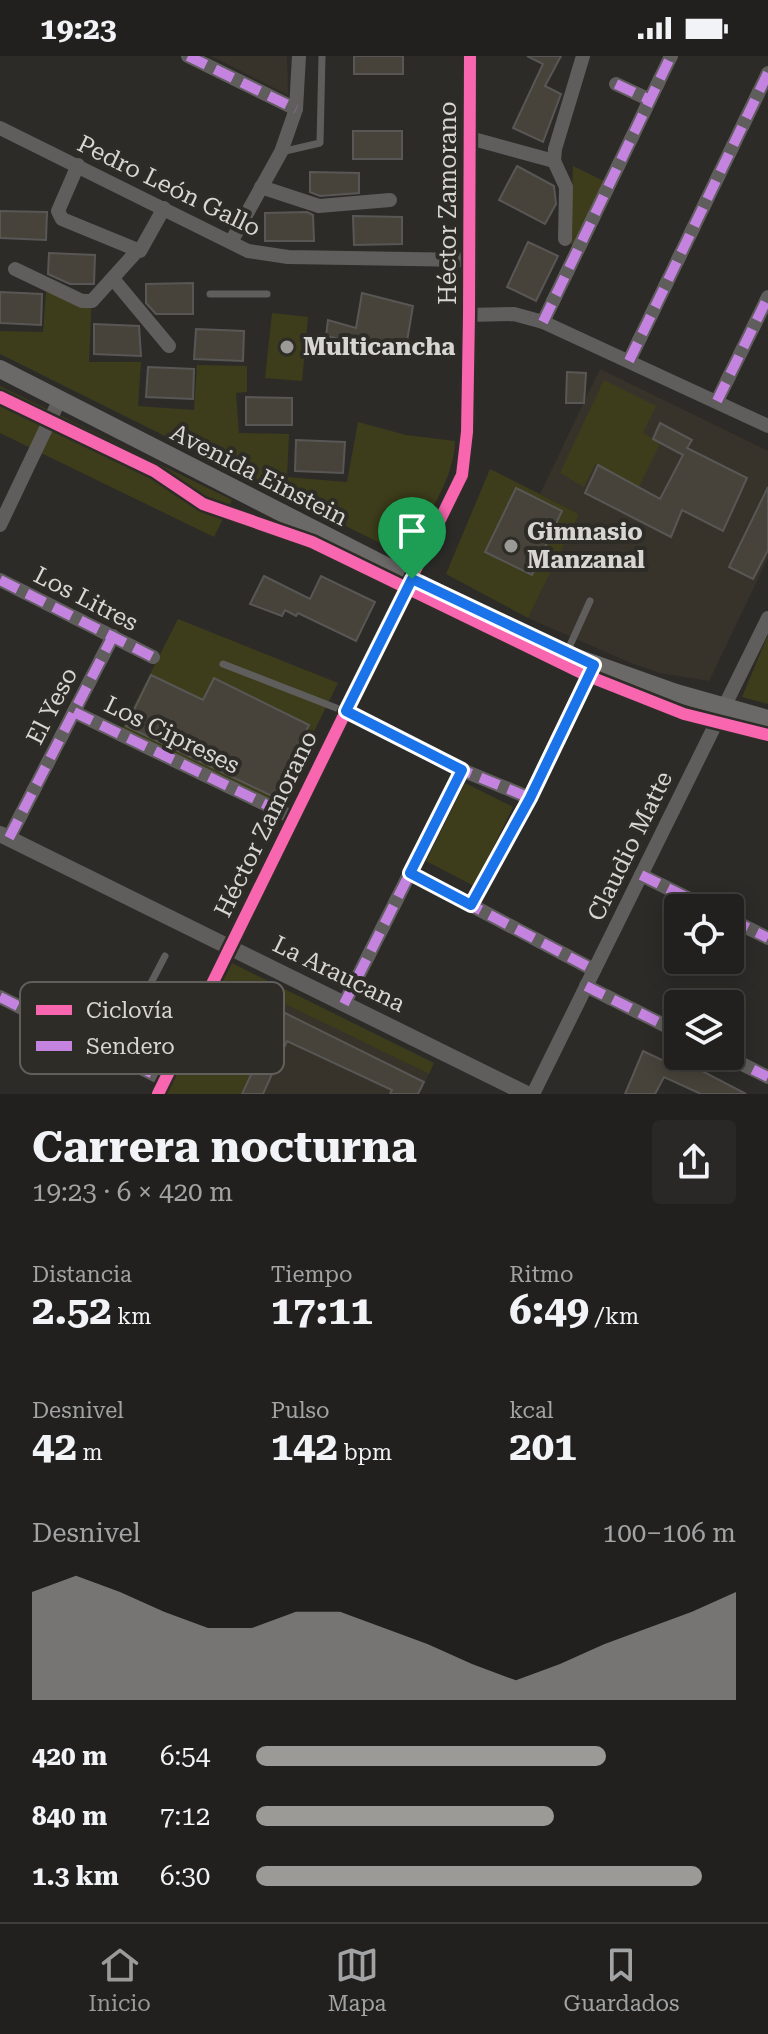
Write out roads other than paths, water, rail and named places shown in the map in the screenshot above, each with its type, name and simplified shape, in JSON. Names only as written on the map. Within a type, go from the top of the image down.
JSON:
[{"type":"main road","name":"Avenida Einstein","points":[[0,369],[566,654],[768,719]]},
{"type":"street","points":[[188,56],[296,109]]},
{"type":"street","points":[[231,242],[281,152],[296,109],[299,56]]},
{"type":"street","name":"Héctor Zamorano","points":[[213,982],[462,475],[467,432],[470,56]]},
{"type":"street","points":[[565,239],[566,187],[554,161],[555,149],[583,56]]},
{"type":"street","points":[[543,322],[671,56]]},
{"type":"street","points":[[629,361],[768,73]]},
{"type":"street","points":[[616,84],[650,100]]},
{"type":"street","name":"Pedro León Gallo","points":[[2,132],[78,165],[231,242],[268,256],[469,260]]},
{"type":"street","points":[[470,138],[554,161]]},
{"type":"street","points":[[78,165],[59,215],[137,251]]},
{"type":"street","points":[[261,187],[319,206],[390,200]]},
{"type":"street","points":[[15,269],[82,301],[92,301],[142,249],[164,208]]},
{"type":"street","points":[[114,280],[169,346]]},
{"type":"street","points":[[717,401],[768,297]]},
{"type":"street","points":[[469,315],[514,314],[543,322],[768,426]]},
{"type":"street","points":[[0,525],[60,399]]},
{"type":"street","name":"Los Litres","points":[[0,580],[153,657]]},
{"type":"street","name":"Claudio Matte","points":[[533,1094],[768,618]]},
{"type":"street","name":"El Yeso","points":[[4,836],[113,636]]},
{"type":"street","points":[[471,905],[530,798],[594,665]]},
{"type":"street","points":[[346,711],[462,770],[530,798]]},
{"type":"street","name":"Los Cipreses","points":[[74,712],[294,818]]},
{"type":"street","points":[[344,1004],[462,770]]},
{"type":"street","name":"La Araucana","points":[[4,836],[527,1094]]},
{"type":"street","points":[[410,873],[594,970]]},
{"type":"street","points":[[641,875],[680,894]]},
{"type":"street","points":[[744,926],[768,938]]},
{"type":"street","points":[[586,986],[664,1025]]},
{"type":"street","points":[[0,997],[20,1007]]},
{"type":"street","points":[[744,1065],[768,1077]]},
{"type":"street","points":[[153,1074],[165,1080]]},
{"type":"street","name":"Héctor Zamorano","points":[[158,1094],[168,1074]]},
{"type":"lane","points":[[281,152],[320,143],[322,56]]},
{"type":"lane","points":[[210,294],[267,294]]},
{"type":"lane","points":[[566,654],[590,601]]},
{"type":"lane","points":[[223,664],[346,711]]},
{"type":"lane","points":[[151,982],[165,956]]},
{"type":"place","name":"Multicancha","points":[[287,347]]},
{"type":"place","name":"Gimnasio Manzanal","points":[[511,546]]}]
